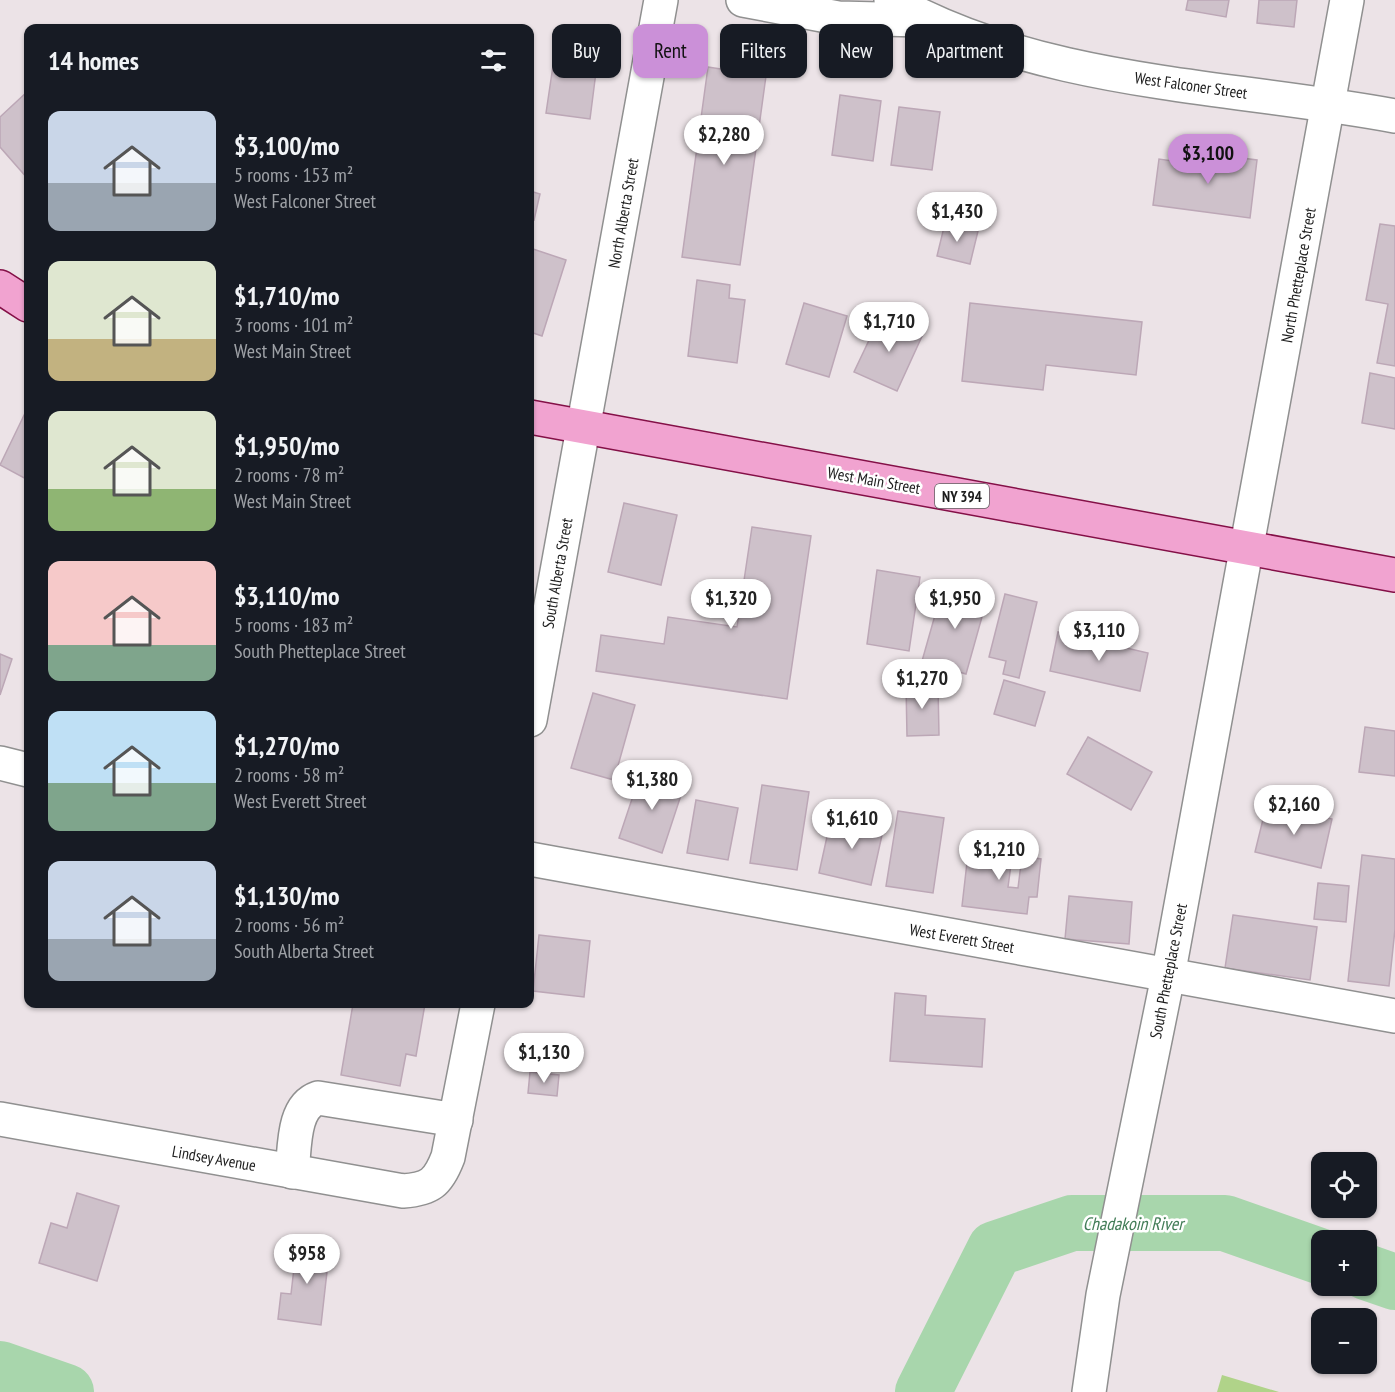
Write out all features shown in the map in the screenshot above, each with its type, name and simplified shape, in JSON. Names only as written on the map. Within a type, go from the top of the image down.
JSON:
[{"type":"main road","points":[[0,287],[24,302]]},
{"type":"main road","name":"West Main Street","points":[[534,418],[1395,575]]},
{"type":"street","name":"North Alberta Street","points":[[584,426],[661,0]]},
{"type":"street","points":[[743,0],[838,18],[927,20]]},
{"type":"street","name":"West Falconer Street","points":[[891,0],[927,20],[1021,54],[1115,74],[1328,104],[1395,116]]},
{"type":"street","name":"North Phetteplace Street","points":[[1248,549],[1347,0]]},
{"type":"street","name":"South Alberta Street","points":[[534,698],[584,426]]},
{"type":"street","name":"South Phetteplace Street","points":[[1089,1392],[1103,1295],[1168,976],[1248,549]]},
{"type":"street","points":[[0,763],[24,769]]},
{"type":"street","name":"West Everett Street","points":[[534,860],[1395,1016]]},
{"type":"street","points":[[292,1172],[303,1107],[309,1101],[318,1098],[456,1120],[477,1008]]},
{"type":"street","name":"Lindsey Avenue","points":[[0,1119],[403,1191],[429,1187],[442,1173],[456,1120]]},
{"type":"green space","points":[[1222,1375],[1279,1392],[1217,1392]]},
{"type":"building","points":[[1188,0],[1229,0],[1226,17],[1186,10]]},
{"type":"building","points":[[1259,0],[1297,0],[1294,27],[1257,23]]},
{"type":"building","points":[[708,67],[720,69],[720,78],[766,78],[740,265],[682,257]]},
{"type":"building","points":[[552,72],[552,78],[595,78],[590,119],[546,113]]},
{"type":"building","points":[[24,95],[24,174],[0,147],[0,117]]},
{"type":"building","points":[[840,95],[881,101],[873,161],[832,155]]},
{"type":"building","points":[[899,107],[940,112],[932,170],[891,165]]},
{"type":"building","points":[[1202,153],[1257,160],[1250,218],[1153,205],[1159,159],[1200,165]]},
{"type":"building","points":[[534,192],[540,194],[534,220]]},
{"type":"building","points":[[945,223],[978,231],[970,264],[937,256]]},
{"type":"building","points":[[1380,224],[1395,226],[1395,366],[1377,363],[1388,304],[1366,300]]},
{"type":"building","points":[[534,249],[566,260],[542,336],[534,333]]},
{"type":"building","points":[[697,280],[730,285],[729,298],[745,300],[737,363],[688,356]]},
{"type":"building","points":[[804,303],[847,316],[829,377],[786,364]]},
{"type":"building","points":[[970,303],[1142,322],[1136,375],[1046,365],[1043,390],[962,381]]},
{"type":"building","points":[[881,315],[923,334],[897,391],[854,372]]},
{"type":"building","points":[[1370,373],[1395,378],[1395,429],[1362,423]]},
{"type":"building","points":[[24,415],[24,478],[0,465]]},
{"type":"building","points":[[624,503],[677,515],[661,585],[608,572]]},
{"type":"building","points":[[752,527],[811,536],[787,699],[596,671],[601,635],[664,644],[668,617],[737,627]]},
{"type":"building","points":[[877,570],[920,577],[909,651],[867,644]]},
{"type":"building","points":[[943,587],[987,599],[966,674],[922,661]]},
{"type":"building","points":[[1005,594],[1037,602],[1019,678],[1003,674],[1006,661],[989,657]]},
{"type":"building","points":[[1058,632],[1148,653],[1140,691],[1050,671]]},
{"type":"building","points":[[0,654],[12,659],[0,695]]},
{"type":"building","points":[[1004,680],[1045,692],[1035,726],[994,714]]},
{"type":"building","points":[[906,685],[938,685],[939,735],[907,736]]},
{"type":"building","points":[[593,693],[635,705],[614,780],[571,768]]},
{"type":"building","points":[[1365,727],[1395,731],[1395,776],[1359,772]]},
{"type":"building","points":[[1088,737],[1152,772],[1131,810],[1067,774]]},
{"type":"building","points":[[642,769],[685,783],[662,853],[619,838]]},
{"type":"building","points":[[762,785],[809,792],[797,870],[750,863]]},
{"type":"building","points":[[696,800],[738,808],[728,860],[687,853]]},
{"type":"building","points":[[1267,803],[1332,819],[1321,868],[1255,852]]},
{"type":"building","points":[[898,811],[944,818],[933,893],[886,886]]},
{"type":"building","points":[[832,814],[884,826],[871,885],[819,873]]},
{"type":"building","points":[[969,845],[1013,850],[1008,887],[1018,888],[1022,856],[1041,859],[1037,897],[1029,897],[1027,914],[962,906]]},
{"type":"building","points":[[1362,855],[1395,859],[1395,929],[1389,986],[1348,981]]},
{"type":"building","points":[[1318,883],[1349,886],[1346,922],[1314,919]]},
{"type":"building","points":[[1069,896],[1132,902],[1129,944],[1065,939]]},
{"type":"building","points":[[1233,915],[1317,927],[1310,980],[1225,968]]},
{"type":"building","points":[[539,935],[590,941],[584,997],[534,991]]},
{"type":"building","points":[[895,993],[926,996],[925,1015],[985,1019],[982,1067],[890,1061]]},
{"type":"building","points":[[352,1008],[424,1008],[416,1056],[406,1054],[400,1086],[341,1075]]},
{"type":"building","points":[[530,1072],[559,1075],[557,1096],[528,1093]]},
{"type":"building","points":[[77,1193],[119,1206],[97,1281],[39,1263],[51,1223],[67,1228]]},
{"type":"building","points":[[297,1242],[330,1245],[321,1325],[278,1319],[281,1293],[291,1294]]},
{"type":"waterway","name":"Chadakoin River","points":[[923,1392],[995,1249],[1072,1223],[1225,1223],[1311,1253]]},
{"type":"waterway","name":"Chadakoin River","points":[[1377,1276],[1395,1282]]},
{"type":"waterway","name":"Chadakoin River","points":[[0,1369],[66,1392]]}]
